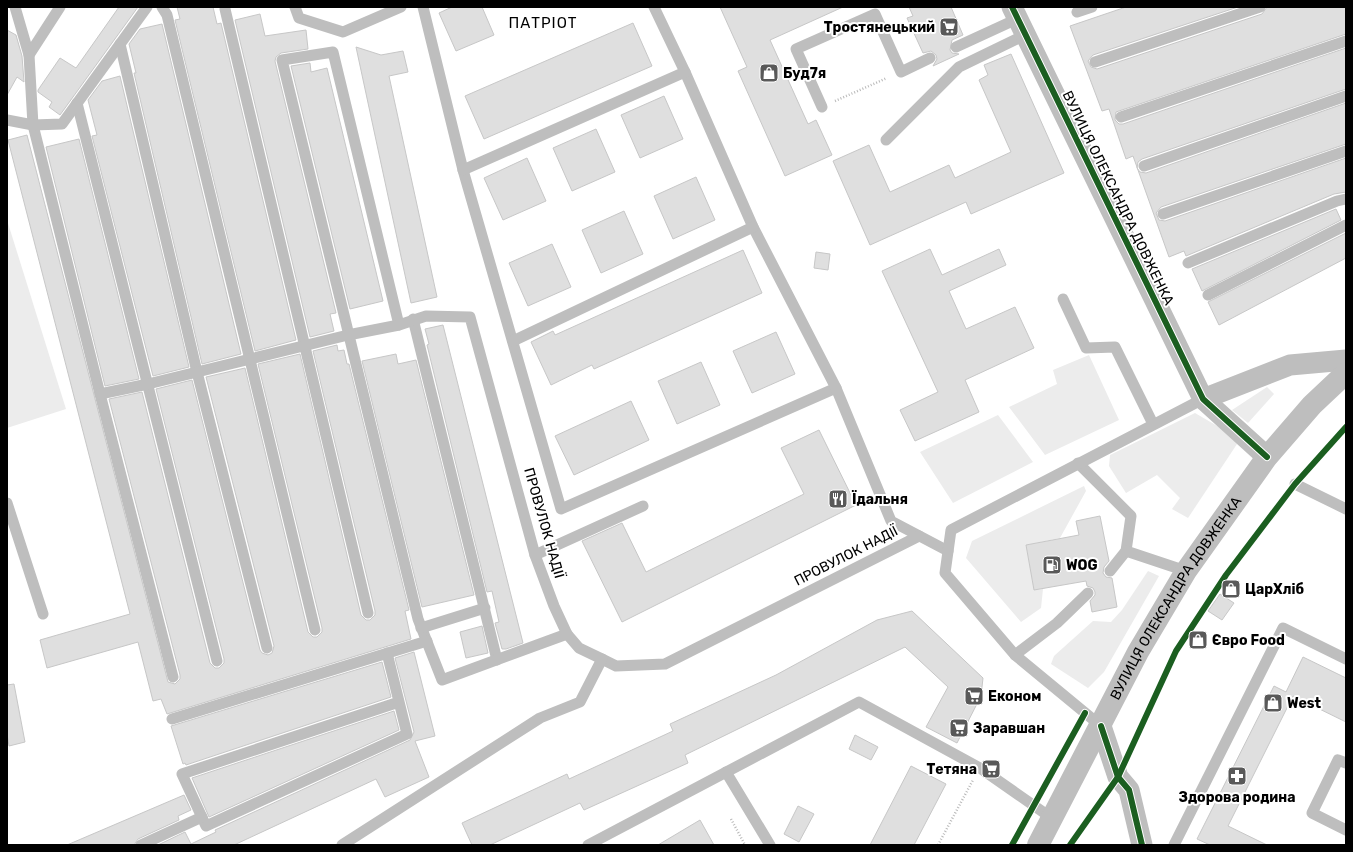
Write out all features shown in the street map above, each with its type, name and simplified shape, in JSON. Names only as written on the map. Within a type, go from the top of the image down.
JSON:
[{"type":"main road","name":"ВУЛИЦЯ ОЛЕКСАНДРА ДОВЖЕНКА","points":[[1038,845],[1053,819],[1138,652],[1186,571],[1267,457],[1312,405],[1346,373]]},
{"type":"street","name":"ВУЛИЦЯ ОЛЕКСАНДРА ДОВЖЕНКА","points":[[1018,20],[1203,399]]},
{"type":"street","points":[[1267,457],[1203,399],[1290,365],[1346,360]]},
{"type":"street","points":[[1101,726],[1118,777],[1129,790],[1142,845]]},
{"type":"lane","points":[[29,55],[60,7]]},
{"type":"lane","points":[[7,120],[33,125],[62,124],[147,7]]},
{"type":"lane","points":[[162,7],[168,15],[315,630]]},
{"type":"lane","points":[[295,7],[298,18],[343,32],[401,7]]},
{"type":"lane","points":[[423,7],[463,170],[561,508],[836,388]]},
{"type":"lane","points":[[654,7],[685,72],[753,227],[836,388],[891,521],[948,551]]},
{"type":"lane","points":[[1077,12],[1092,7]]},
{"type":"lane","points":[[1095,62],[1260,7]]},
{"type":"lane","points":[[13,8],[29,55],[33,125],[100,394],[174,677]]},
{"type":"lane","points":[[225,9],[368,613]]},
{"type":"lane","points":[[822,107],[796,49],[875,14],[901,72],[930,58]]},
{"type":"lane","points":[[956,47],[1018,20]]},
{"type":"lane","points":[[886,140],[959,67],[1018,20]]},
{"type":"lane","points":[[1121,117],[1346,40]]},
{"type":"lane","points":[[120,44],[197,372],[267,648]]},
{"type":"lane","points":[[399,325],[333,52],[282,60],[348,335],[422,628],[442,680],[567,634]]},
{"type":"lane","points":[[463,170],[685,72]]},
{"type":"lane","points":[[1144,166],[1346,96]]},
{"type":"lane","points":[[78,103],[217,661]]},
{"type":"lane","points":[[1163,214],[1346,151]]},
{"type":"lane","points":[[1188,263],[1337,201],[1346,199]]},
{"type":"lane","points":[[1208,295],[1346,225]]},
{"type":"lane","points":[[513,341],[753,227]]},
{"type":"lane","points":[[1063,300],[1086,348],[1115,347],[1153,424]]},
{"type":"lane","name":"ПРОВУЛОК НАДІЇ","points":[[413,319],[426,316],[470,317],[535,555],[554,606],[567,634],[579,648],[616,666],[666,664],[919,536]]},
{"type":"lane","points":[[100,394],[148,384],[348,335],[399,325],[413,319],[498,660]]},
{"type":"lane","points":[[1101,726],[1015,655],[946,573],[951,530],[1203,399]]},
{"type":"lane","points":[[1078,463],[1131,516],[1126,551],[1110,571]]},
{"type":"lane","points":[[1295,484],[1346,509]]},
{"type":"lane","points":[[7,503],[43,614]]},
{"type":"lane","points":[[535,555],[644,506]]},
{"type":"lane","points":[[1126,551],[1186,571]]},
{"type":"lane","points":[[1015,655],[1057,623],[1088,593]]},
{"type":"lane","points":[[422,628],[485,608]]},
{"type":"lane","points":[[1174,845],[1284,628],[1346,659]]},
{"type":"lane","points":[[172,719],[426,641]]},
{"type":"lane","points":[[387,653],[407,734],[206,826],[182,774],[399,702]]},
{"type":"lane","points":[[342,845],[540,718],[580,702],[602,659]]},
{"type":"lane","points":[[588,845],[859,702],[980,768],[1053,819]]},
{"type":"lane","points":[[1346,763],[1338,760],[1312,813],[1346,830]]},
{"type":"lane","points":[[726,772],[770,845]]},
{"type":"lane","points":[[141,845],[202,817]]},
{"type":"path","points":[[822,107],[901,72]]},
{"type":"path","points":[[938,845],[980,768]]},
{"type":"path","points":[[730,820],[745,845]]},
{"type":"shaded area","points":[[7,220],[66,409],[7,428]]},
{"type":"shaded area","points":[[1089,355],[1119,420],[1045,455],[1009,407],[1057,384],[1053,370]]},
{"type":"shaded area","points":[[1267,387],[1274,394],[1248,423],[1232,410]]},
{"type":"shaded area","points":[[1195,413],[1231,434],[1237,444],[1188,518],[1172,509],[1180,498],[1157,475],[1126,493],[1109,466],[1110,455]]},
{"type":"shaded area","points":[[998,415],[1033,462],[953,503],[920,452]]},
{"type":"shaded area","points":[[1084,486],[1086,491],[1060,538],[1026,545],[1034,590],[1043,589],[1041,608],[1021,622],[966,558],[972,541]]},
{"type":"shaded area","points":[[1148,571],[1159,576],[1104,672],[1088,688],[1051,664],[1054,656],[1093,621],[1111,622],[1122,610]]},
{"type":"building","points":[[119,7],[138,7],[60,115],[49,107],[52,102],[38,92],[38,90],[60,58],[76,68]]},
{"type":"building","points":[[177,7],[213,7],[217,24],[221,23],[296,340],[255,351],[175,20],[180,19]]},
{"type":"building","points":[[452,7],[482,7],[494,35],[456,51],[439,13]]},
{"type":"building","points":[[720,7],[843,7],[770,40],[808,124],[816,120],[832,155],[785,176],[738,71],[747,67]]},
{"type":"building","points":[[909,7],[951,7],[963,35],[952,40],[950,50],[952,53],[959,54],[933,66],[937,59],[936,55],[931,51],[923,53],[907,18],[913,16]]},
{"type":"building","points":[[1126,7],[1238,7],[1093,55],[1088,61],[1091,67],[1097,69],[1262,14],[1267,7],[1346,7],[1346,34],[1116,112],[1115,120],[1119,124],[1123,124],[1346,48],[1346,89],[1142,159],[1138,162],[1137,167],[1133,156],[1126,159],[1109,109],[1102,111],[1070,26]]},
{"type":"building","points":[[260,14],[265,36],[306,30],[308,49],[281,53],[276,57],[275,61],[336,313],[330,314],[334,331],[310,337],[235,20]]},
{"type":"building","points":[[633,23],[652,66],[484,139],[465,96]]},
{"type":"building","points":[[162,24],[241,354],[202,364],[134,73],[136,73],[129,44],[140,29]]},
{"type":"building","points":[[7,30],[16,35],[22,56],[24,82],[17,77],[7,95]]},
{"type":"building","points":[[356,47],[381,55],[403,51],[408,72],[389,76],[437,297],[411,303]]},
{"type":"building","points":[[1011,54],[1064,173],[971,214],[966,202],[870,245],[833,161],[869,145],[890,192],[949,165],[955,178],[1011,152],[979,80],[988,75],[984,65]]},
{"type":"building","points":[[310,63],[311,72],[327,68],[383,301],[350,309],[291,66]]},
{"type":"building","points":[[120,76],[189,367],[153,376],[92,136],[97,135],[88,100],[102,81]]},
{"type":"building","points":[[664,96],[683,139],[640,158],[621,115]]},
{"type":"building","points":[[1346,103],[1346,144],[1161,207],[1156,213],[1159,220],[1165,221],[1346,158],[1346,192],[1334,194],[1186,256],[1184,251],[1169,257],[1138,169],[1140,172],[1146,173]]},
{"type":"building","points":[[596,129],[615,172],[572,191],[553,148]]},
{"type":"building","points":[[27,135],[168,682],[175,684],[180,679],[180,675],[109,399],[142,392],[210,663],[215,668],[219,668],[224,663],[224,659],[156,389],[192,380],[260,650],[262,653],[268,655],[272,653],[274,646],[206,377],[245,368],[308,632],[313,637],[317,637],[322,632],[322,628],[258,364],[300,354],[361,615],[366,620],[370,620],[375,615],[375,611],[313,351],[337,345],[338,351],[344,350],[347,364],[349,364],[409,610],[405,611],[411,639],[167,714],[161,699],[153,701],[138,642],[47,668],[40,640],[130,614],[8,140]]},
{"type":"building","points":[[79,139],[139,379],[105,386],[46,147]]},
{"type":"building","points":[[527,158],[546,201],[503,220],[484,178]]},
{"type":"building","points":[[696,177],[715,220],[673,239],[654,196]]},
{"type":"building","points":[[1336,209],[1341,220],[1202,291],[1192,269]]},
{"type":"building","points":[[624,211],[643,254],[601,273],[582,230]]},
{"type":"building","points":[[1346,233],[1346,258],[1219,325],[1208,302]]},
{"type":"building","points":[[552,244],[571,287],[528,306],[509,263]]},
{"type":"building","points":[[930,249],[942,275],[999,249],[1006,265],[949,291],[966,329],[1015,307],[1034,348],[965,380],[979,412],[915,441],[900,410],[938,392],[882,271]]},
{"type":"building","points":[[743,250],[762,293],[594,369],[592,365],[551,385],[531,342],[553,331],[555,335]]},
{"type":"building","points":[[816,252],[830,254],[828,270],[814,268]]},
{"type":"building","points":[[443,325],[523,643],[506,649],[502,649],[495,623],[499,622],[492,591],[487,592],[427,345],[429,344],[425,329]]},
{"type":"building","points":[[776,332],[795,374],[752,393],[733,351]]},
{"type":"building","points":[[396,354],[398,364],[416,360],[474,595],[422,607],[362,361]]},
{"type":"building","points":[[701,362],[720,405],[677,424],[658,381]]},
{"type":"building","points":[[631,401],[649,440],[574,475],[555,436]]},
{"type":"building","points":[[819,430],[856,505],[622,622],[582,541],[622,523],[646,572],[804,494],[781,448]]},
{"type":"building","name":"WOG","points":[[1100,516],[1109,561],[1104,567],[1103,573],[1106,577],[1112,578],[1117,607],[1092,612],[1090,601],[1095,595],[1095,592],[1093,588],[1087,586],[1086,581],[1034,590],[1026,545],[1079,535],[1076,521]]},
{"type":"building","points":[[1220,594],[1234,603],[1222,620],[1208,611]]},
{"type":"building","points":[[912,611],[983,678],[981,696],[957,743],[926,727],[948,687],[905,647],[685,755],[688,763],[584,810],[580,803],[490,845],[472,845],[462,823],[567,774],[569,779],[673,731],[670,724],[776,675],[877,620]]},
{"type":"building","points":[[482,626],[488,653],[466,658],[460,632]]},
{"type":"building","points":[[414,652],[435,736],[415,741],[429,777],[385,797],[376,779],[234,845],[158,845],[185,832],[191,844],[216,832],[215,830],[410,740],[414,732],[395,658]]},
{"type":"building","points":[[1303,657],[1346,678],[1346,722],[1293,696],[1228,826],[1267,845],[1210,845],[1197,839],[1274,686],[1286,692]]},
{"type":"building","points":[[382,662],[391,697],[186,765],[185,763],[183,764],[171,726]]},
{"type":"building","points":[[14,684],[25,742],[9,746],[7,734],[7,685]]},
{"type":"building","points":[[394,711],[399,730],[209,817],[192,778]]},
{"type":"building","points":[[855,735],[878,747],[871,760],[849,749]]},
{"type":"building","points":[[911,766],[946,784],[914,845],[870,845]]},
{"type":"building","points":[[184,795],[191,810],[178,816],[179,820],[138,839],[134,845],[67,845]]},
{"type":"building","points":[[798,806],[814,814],[799,842],[784,834]]},
{"type":"building","points":[[700,820],[714,845],[658,845]]},
{"type":"cycle path","points":[[1012,7],[1203,399],[1267,457]]},
{"type":"cycle path","points":[[1070,845],[1118,777],[1176,651],[1226,575],[1295,484],[1346,427]]},
{"type":"cycle path","points":[[1012,845],[1085,713]]},
{"type":"cycle path","points":[[1101,726],[1118,777],[1129,790],[1142,845]]},
{"type":"place","name":"Тростянецький","points":[[949,27]]},
{"type":"place","name":"Буд7я","points":[[769,73]]},
{"type":"place","name":"Їдальня","points":[[838,499]]},
{"type":"place","name":"WOG","points":[[1052,565]]},
{"type":"place","name":"ЦарХліб","points":[[1231,589]]},
{"type":"place","name":"Євро Food","points":[[1198,640]]},
{"type":"place","name":"Економ","points":[[974,696]]},
{"type":"place","name":"West","points":[[1273,703]]},
{"type":"place","name":"Заравшан","points":[[959,728]]},
{"type":"place","name":"Тетяна","points":[[991,769]]},
{"type":"place","name":"Здорова родина","points":[[1237,776]]},
{"type":"district","name":"ПАТРІОТ","points":[[543,23]]}]
